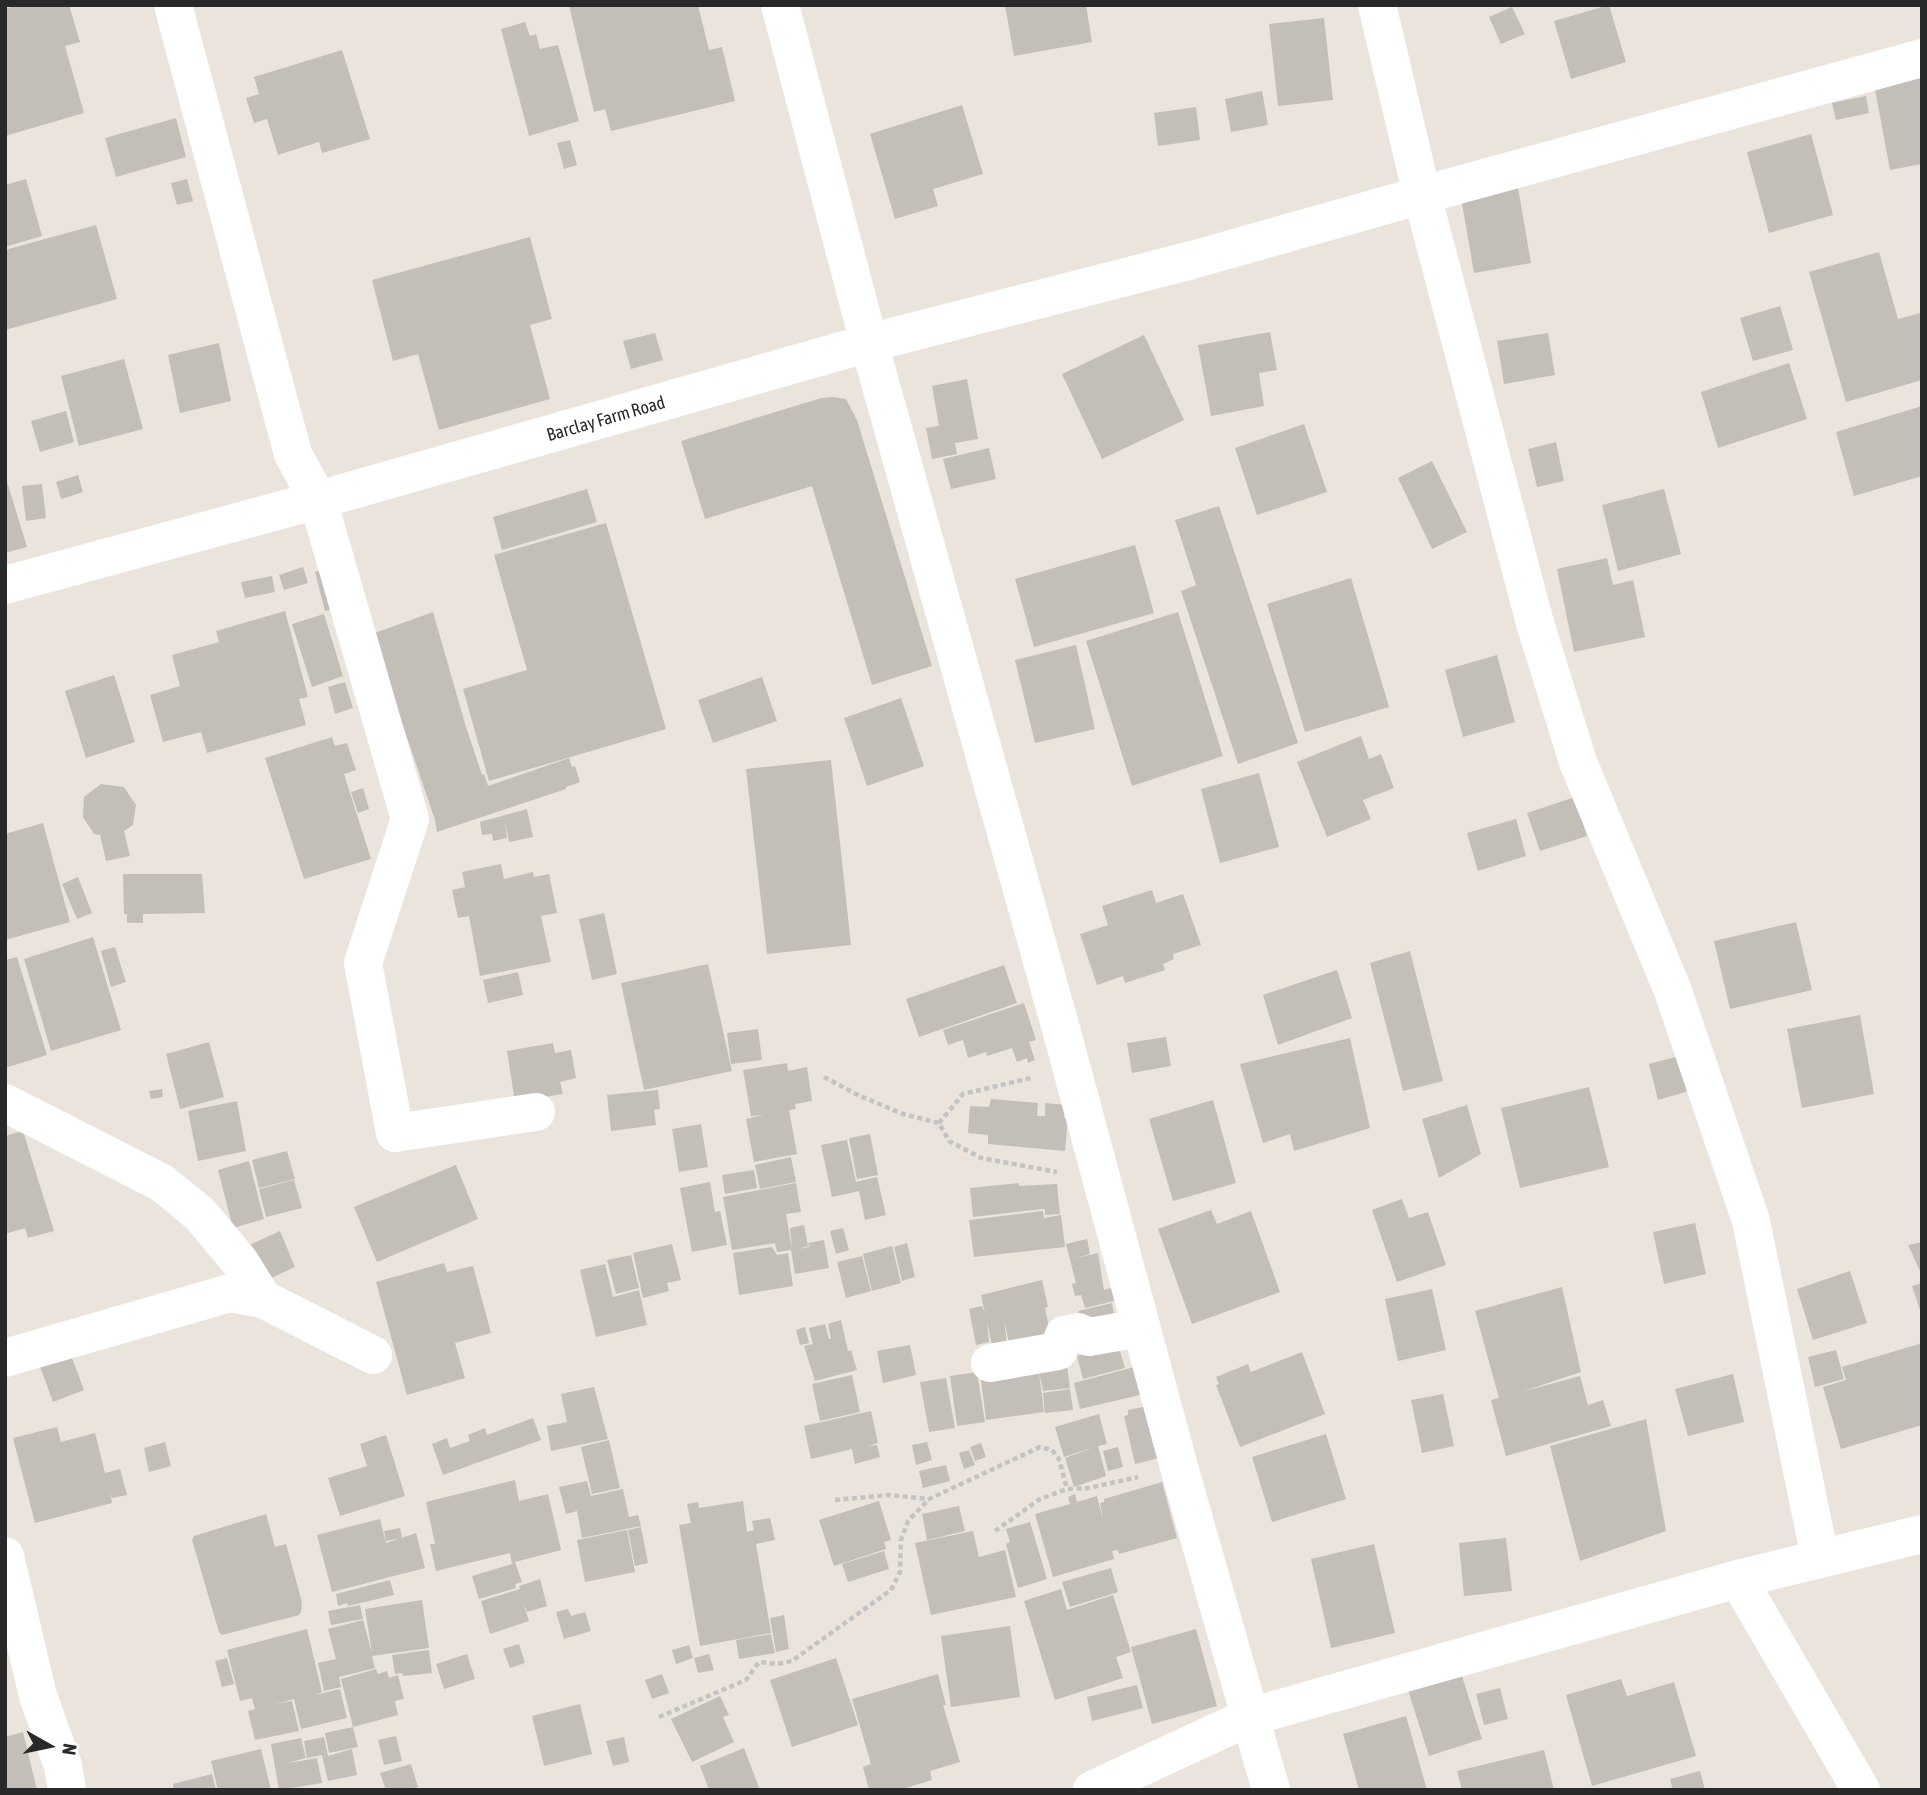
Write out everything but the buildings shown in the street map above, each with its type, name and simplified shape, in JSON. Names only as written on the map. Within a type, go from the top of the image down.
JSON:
[{"type":"street","points":[[173,5],[293,454],[318,500],[410,819],[363,963],[395,1133],[536,1112]]},
{"type":"street","points":[[780,5],[869,343],[1073,1069],[1179,1468],[1271,1790]]},
{"type":"street","points":[[1377,5],[1422,195],[1535,624],[1578,762],[1673,991],[1751,1221],[1820,1558]]},
{"type":"street","name":"Barclay Farm Road","points":[[5,585],[318,500],[869,343],[1192,260],[1922,58]]},
{"type":"street","points":[[5,1103],[162,1183],[200,1214],[240,1262],[263,1299]]},
{"type":"street","points":[[5,1358],[230,1293],[263,1299],[373,1355]]},
{"type":"street","points":[[990,1363],[1058,1351],[1064,1335],[1078,1332],[1089,1337],[1142,1328]]},
{"type":"street","points":[[1092,1790],[1249,1717],[1738,1579],[1922,1534]]},
{"type":"street","points":[[5,1556],[38,1696],[63,1766],[66,1790]]},
{"type":"street","points":[[1738,1579],[1861,1790]]},
{"type":"path","points":[[939,1123],[963,1094],[1073,1069]]},
{"type":"path","points":[[824,1077],[903,1114],[939,1123],[949,1141],[981,1158],[1056,1172],[1099,1167]]},
{"type":"path","points":[[659,1717],[746,1680],[759,1662],[777,1664],[792,1661],[891,1590],[900,1572],[901,1540],[908,1521],[929,1500],[1040,1447],[1052,1450],[1059,1460],[1067,1489]]},
{"type":"path","points":[[995,1531],[1040,1499],[1067,1489],[1089,1488],[1179,1468]]},
{"type":"path","points":[[835,1500],[889,1495],[929,1500]]}]
